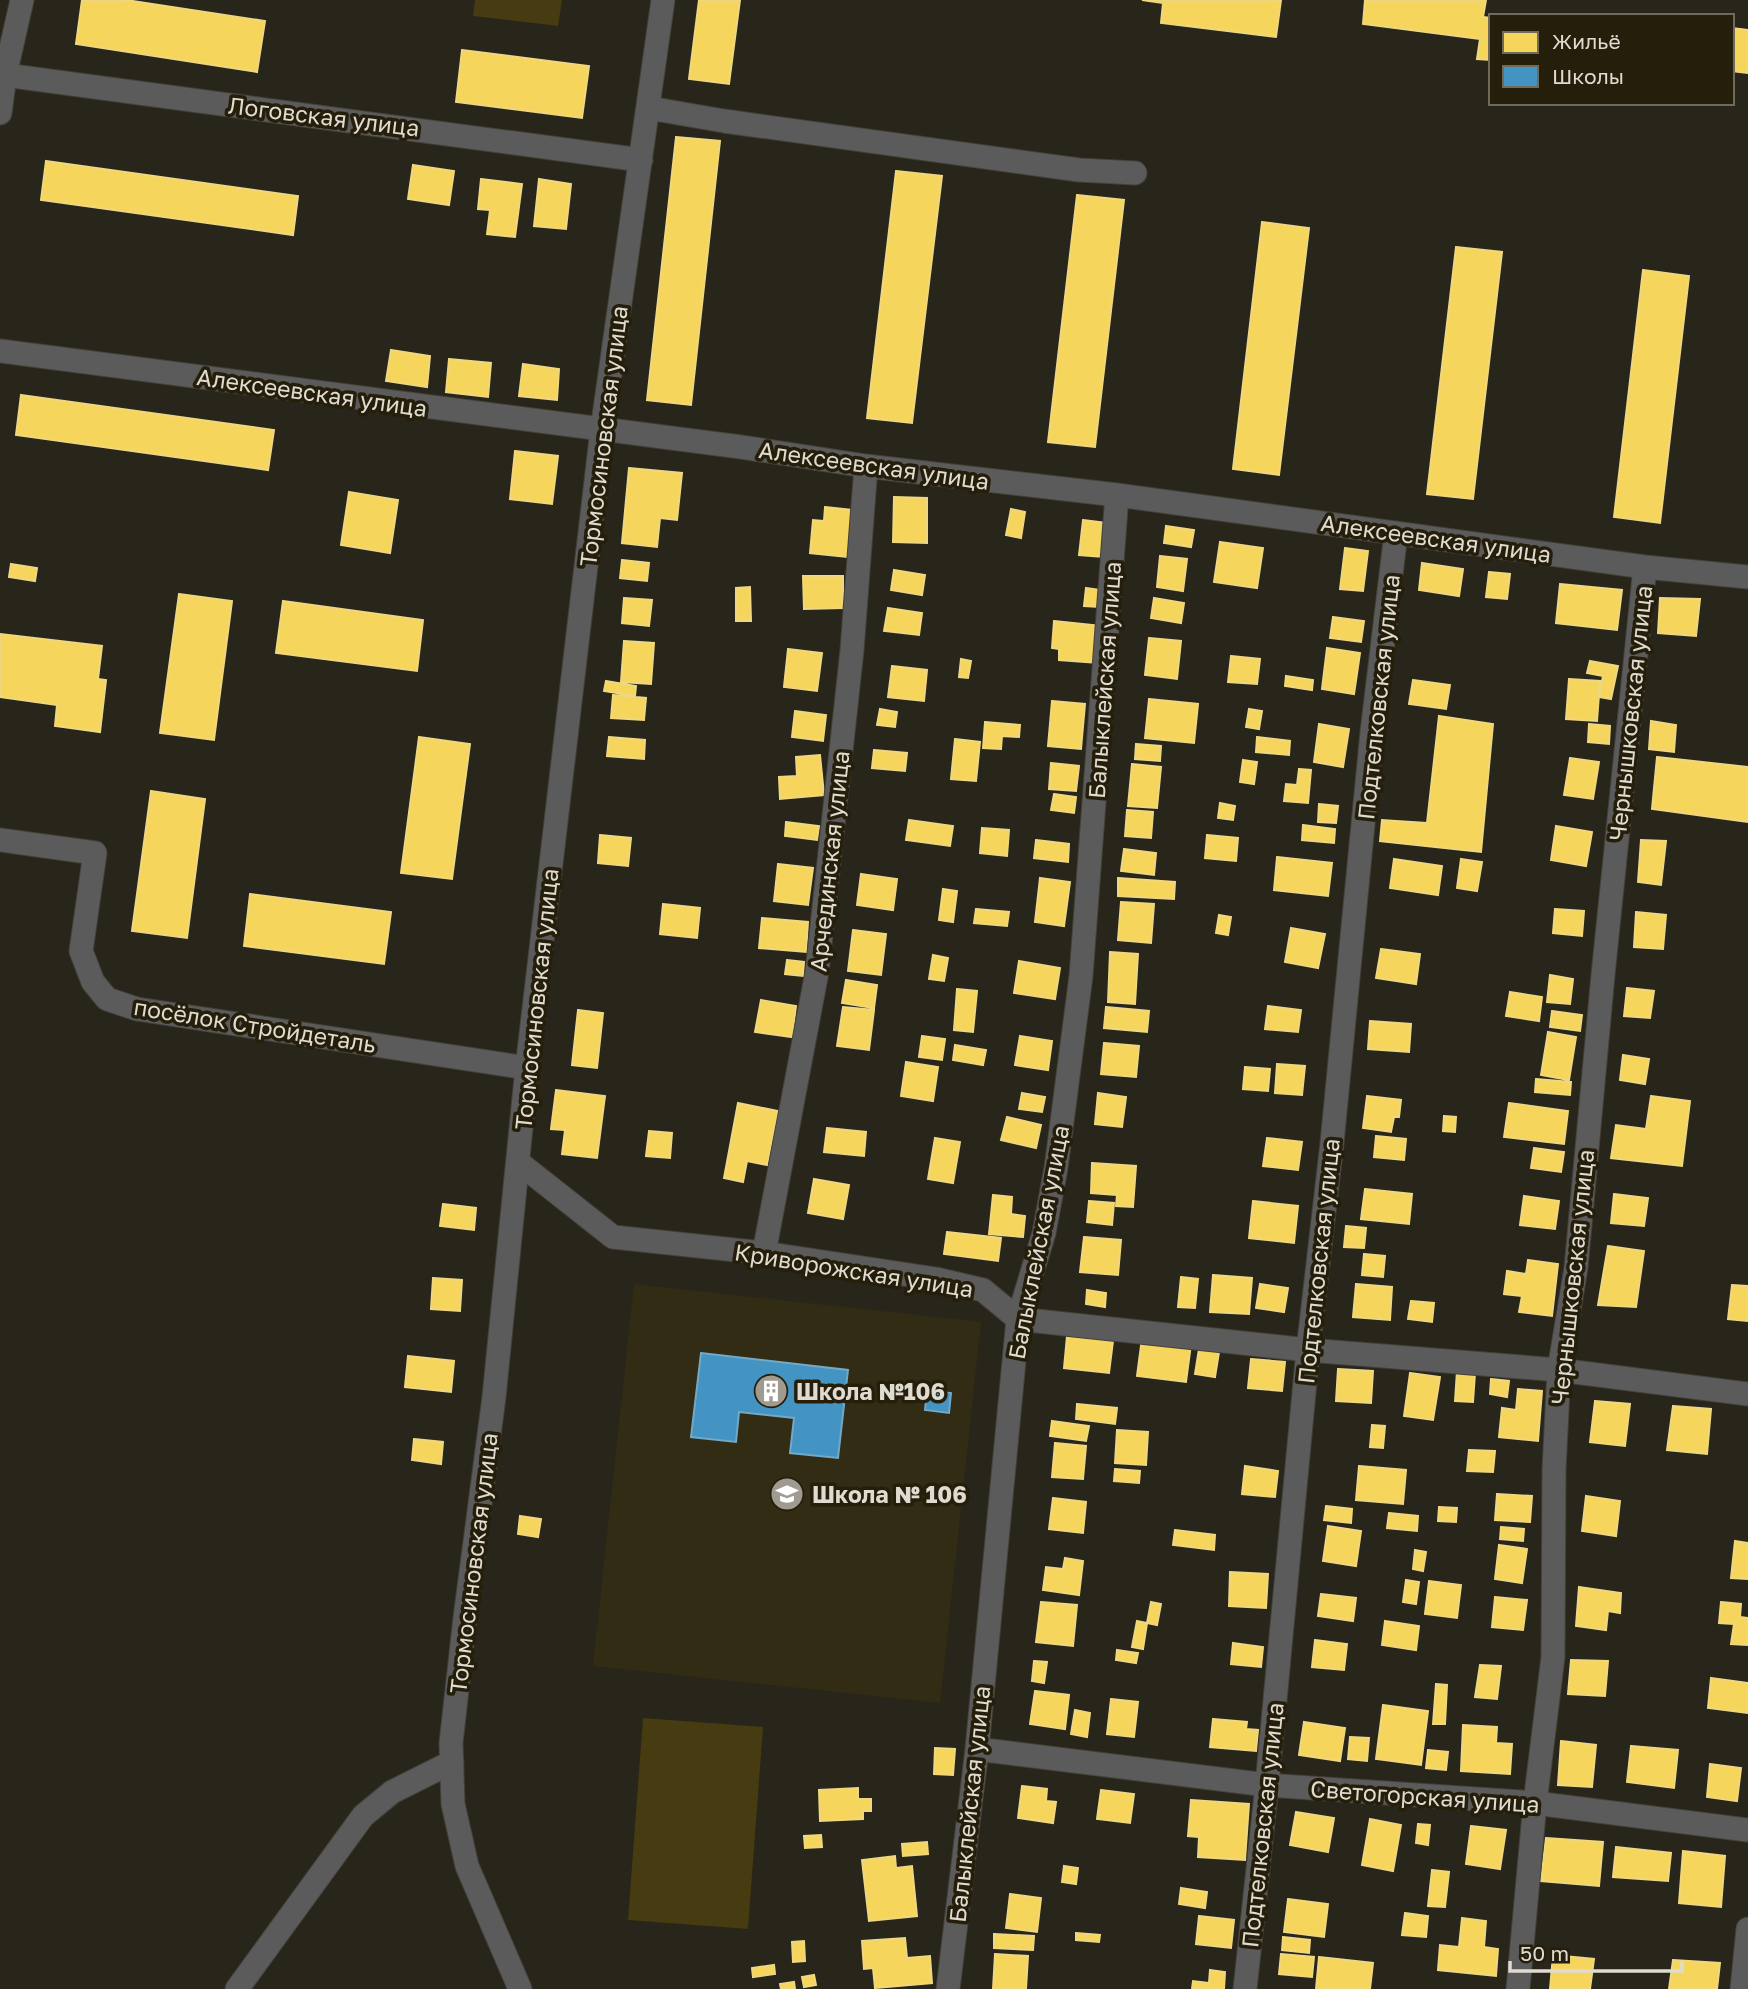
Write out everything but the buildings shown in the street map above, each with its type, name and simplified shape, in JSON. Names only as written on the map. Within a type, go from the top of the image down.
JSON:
[{"type":"street","points":[[0,113],[5,75],[22,0]]},
{"type":"street","name":"Тормосиновская улица","points":[[520,1989],[467,1866],[453,1804],[451,1743],[494,1397],[527,1068],[602,430],[663,0]]},
{"type":"street","name":"Логовская улица","points":[[5,75],[641,160]]},
{"type":"street","points":[[649,108],[724,121],[1066,168],[1135,173]]},
{"type":"street","name":"Алексеевская улица","points":[[0,351],[866,466],[1117,495],[1645,567],[1748,577]]},
{"type":"street","name":"Арчединская улица","points":[[764,1253],[817,972],[852,650],[866,466]]},
{"type":"street","name":"Балыклейская улица","points":[[948,1989],[976,1749],[1018,1320],[1044,1233],[1056,1167],[1081,976],[1117,495]]},
{"type":"street","name":"Подтелковская улица","points":[[1245,1989],[1372,732],[1396,533]]},
{"type":"street","name":"Чернышковская улица","points":[[1518,1989],[1535,1803],[1553,1657],[1554,1470],[1559,1370],[1576,1268],[1645,567]]},
{"type":"street","name":"посёлок Стройдеталь","points":[[0,840],[95,853],[81,951],[93,982],[107,999],[137,1009],[527,1068]]},
{"type":"street","name":"Криворожская улица","points":[[518,1162],[613,1237],[764,1253],[936,1279],[983,1290],[1018,1320]]},
{"type":"street","points":[[1018,1320],[1308,1350],[1559,1370],[1748,1394]]},
{"type":"street","name":"Светогорская улица","points":[[976,1749],[1267,1785],[1535,1803],[1748,1830]]},
{"type":"street","points":[[237,1989],[363,1816],[392,1792],[452,1762]]},
{"type":"street","points":[[1742,1989],[1748,1929]]},
{"type":"shaded area","points":[[475,0],[562,0],[558,26],[473,16]]},
{"type":"shaded area","name":"Школа № 106","points":[[634,1284],[981,1322],[940,1703],[593,1666]]},
{"type":"shaded area","points":[[643,1718],[763,1727],[748,1929],[628,1920]]},
{"type":"place","name":"Школа №106","points":[[771,1391]]},
{"type":"place","name":"Школа № 106","points":[[787,1494]]}]
